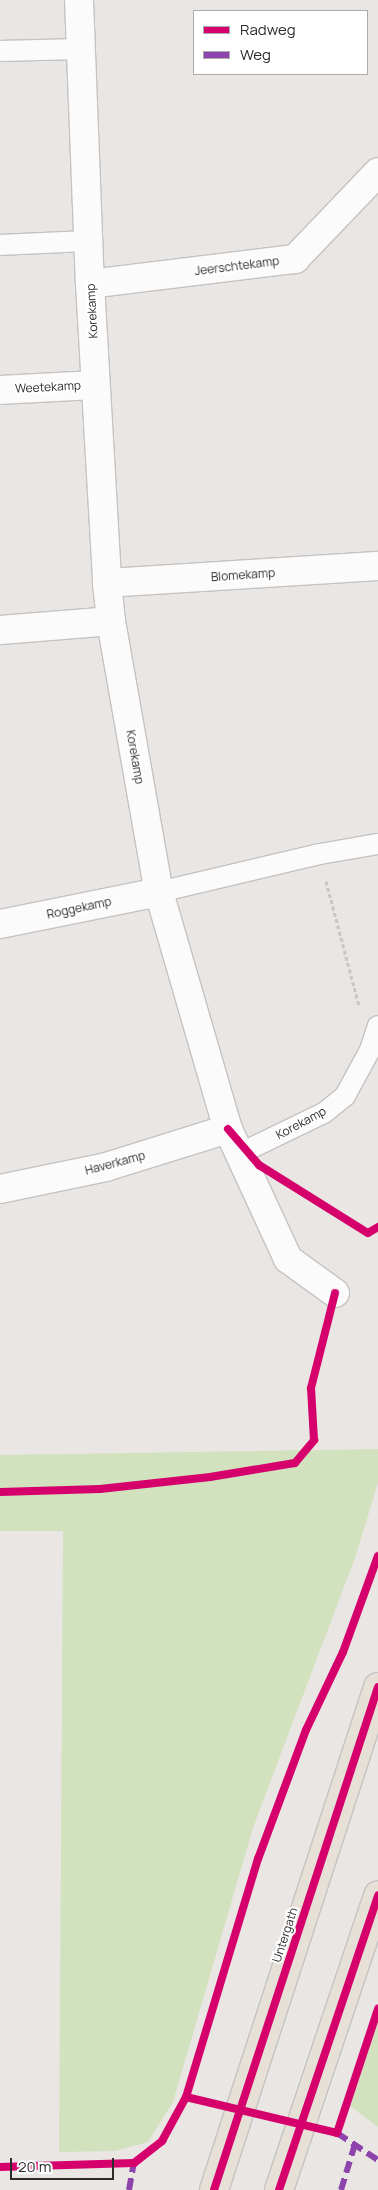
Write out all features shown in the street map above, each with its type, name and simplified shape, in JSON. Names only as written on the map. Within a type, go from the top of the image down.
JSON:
[{"type":"main road","name":"Untergath","points":[[214,2190],[378,1687]]},
{"type":"main road","points":[[279,2190],[378,1895]]},
{"type":"street","name":"Korekamp","points":[[79,0],[90,284],[107,583],[111,621],[159,892],[228,1129],[288,1259],[335,1293]]},
{"type":"street","name":"Jeerschtekamp","points":[[90,284],[295,259],[378,172]]},
{"type":"street","name":"Weetekamp","points":[[0,390],[95,384]]},
{"type":"street","name":"Blomekamp","points":[[107,583],[378,566]]},
{"type":"street","points":[[0,630],[111,621]]},
{"type":"street","name":"Roggekamp","points":[[0,924],[159,892]]},
{"type":"street","name":"Haverkamp","points":[[0,1189],[106,1167],[228,1129]]},
{"type":"lane","points":[[0,51],[81,49]]},
{"type":"lane","points":[[0,245],[88,241]]},
{"type":"lane","points":[[159,892],[320,854],[378,844]]},
{"type":"lane","name":"Korekamp","points":[[239,1154],[324,1113],[345,1096],[370,1050],[378,1026]]},
{"type":"path","points":[[320,854],[370,1050]]},
{"type":"green space","points":[[378,1449],[378,1483],[356,1555],[253,1828],[173,2102],[148,2142],[115,2151],[59,2152],[63,1531],[0,1531],[0,1455]]},
{"type":"green space","points":[[378,2021],[378,2127],[350,2106]]},
{"type":"marked path","points":[[337,2133],[378,2160]]},
{"type":"marked path","points":[[341,2190],[355,2144]]},
{"type":"marked path","points":[[129,2190],[134,2163]]},
{"type":"cycle path","points":[[228,1129],[259,1165],[368,1233],[378,1227]]},
{"type":"cycle path","points":[[0,1492],[100,1489],[210,1477],[295,1463],[314,1440],[311,1388],[335,1293]]},
{"type":"cycle path","points":[[0,2167],[134,2163],[162,2141],[186,2097],[258,1859],[306,1730],[343,1652],[378,1556]]},
{"type":"cycle path","points":[[214,2190],[378,1687]]},
{"type":"cycle path","points":[[279,2190],[378,1895]]},
{"type":"cycle path","points":[[186,2097],[337,2133],[378,2009]]}]
